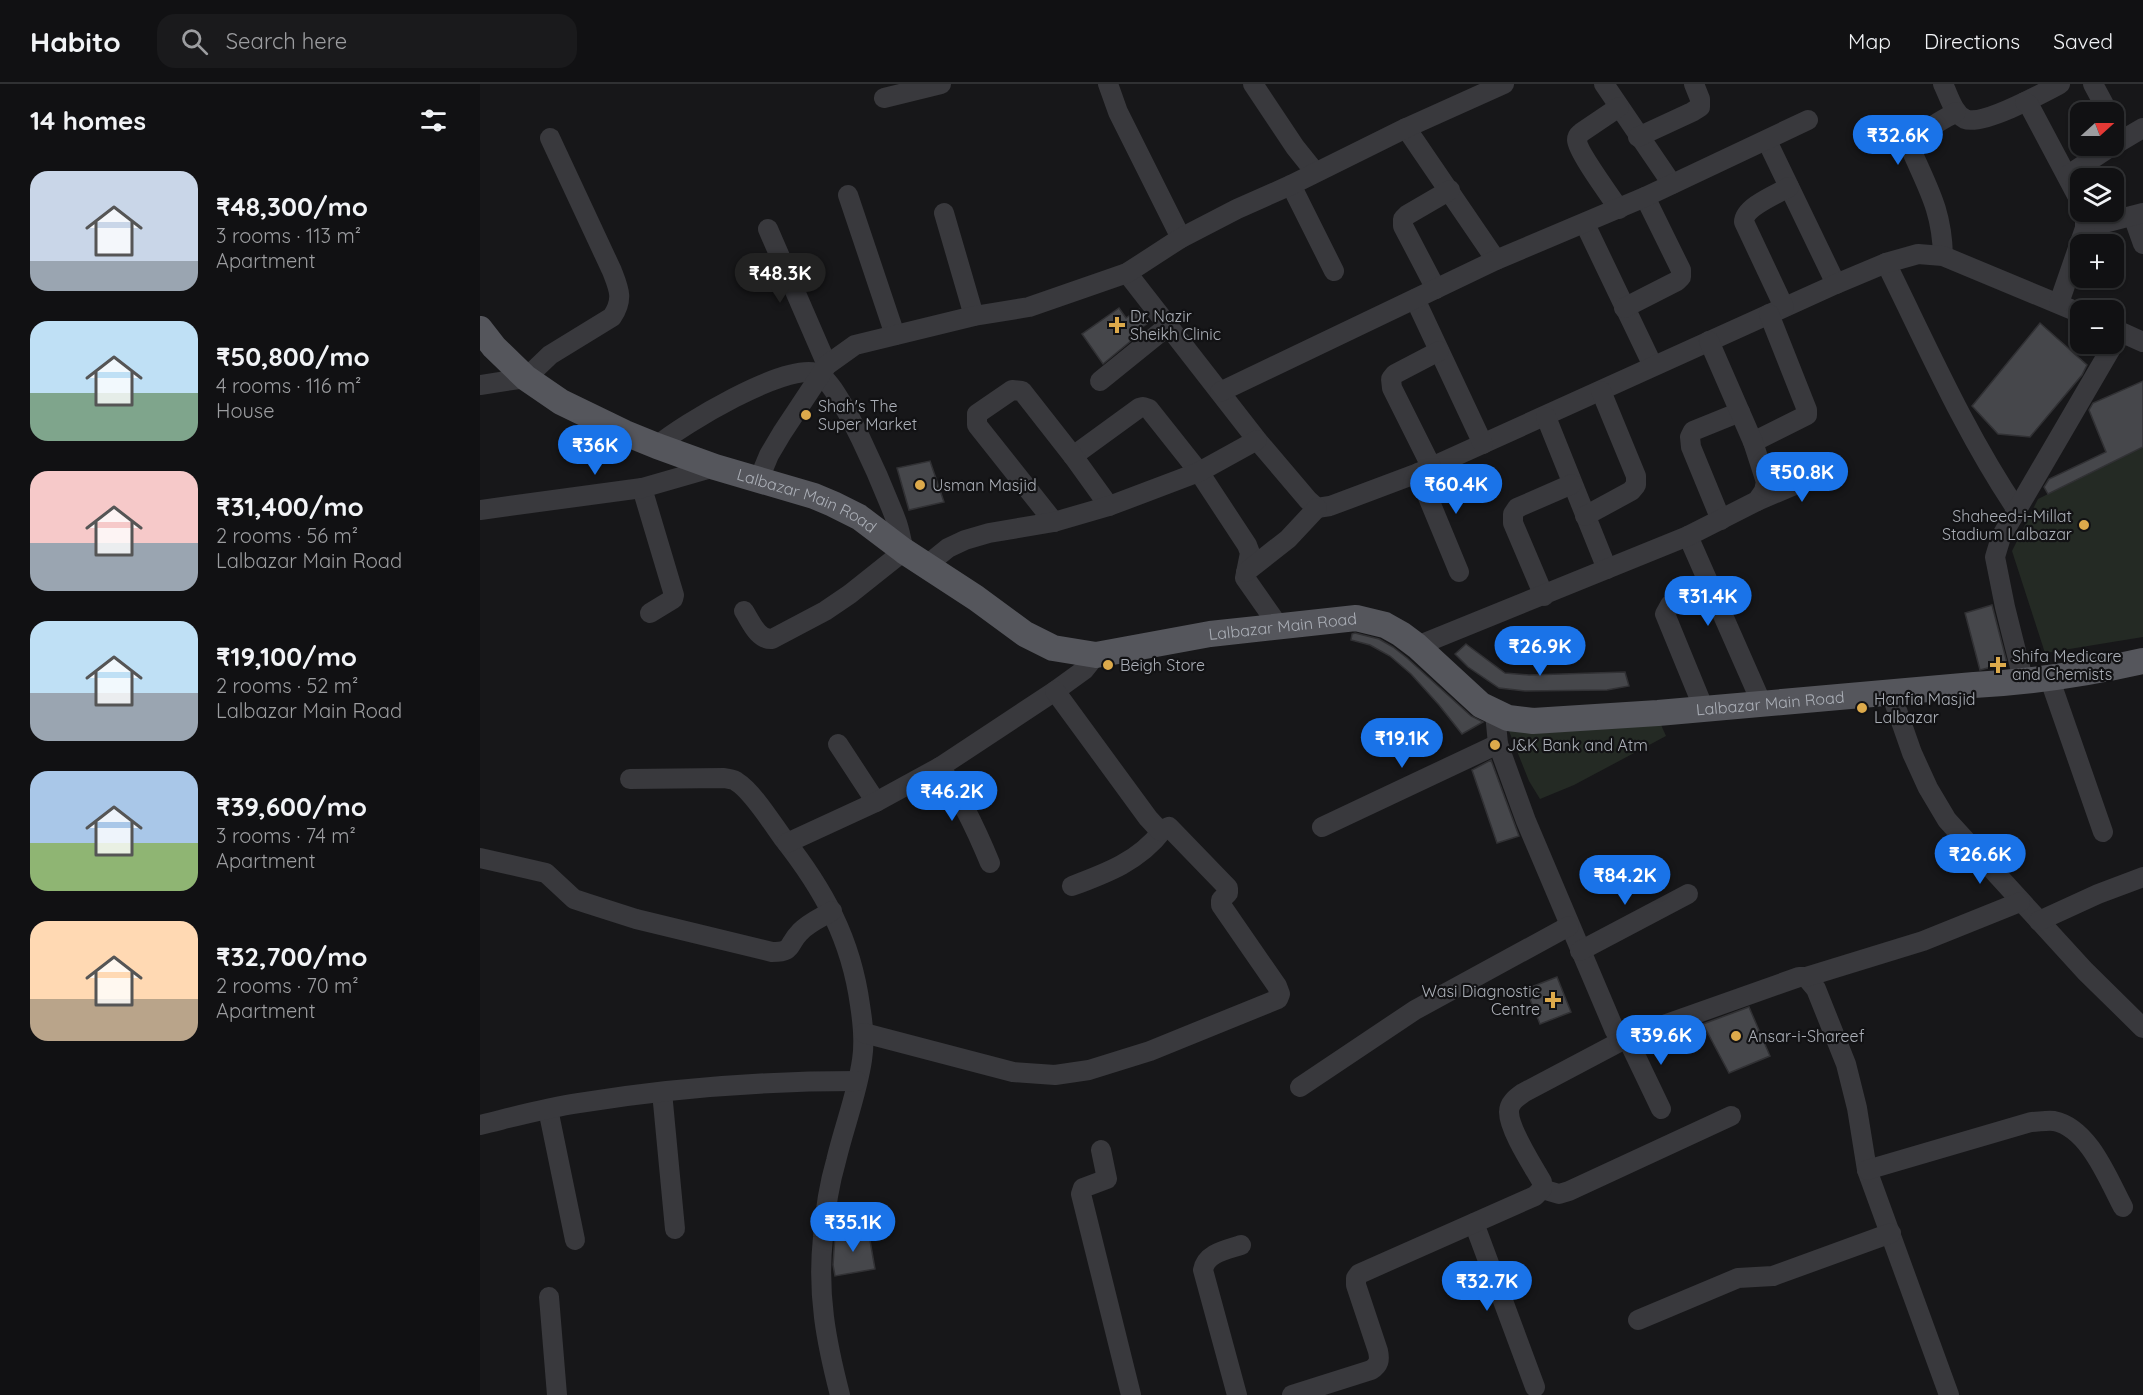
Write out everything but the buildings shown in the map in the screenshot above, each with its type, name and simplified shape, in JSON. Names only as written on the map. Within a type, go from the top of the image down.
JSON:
[{"type":"main road","name":"Lalbazar Main Road","points":[[480,329],[526,378],[561,402],[657,446],[833,504],[859,517],[904,551],[1025,634],[1053,648],[1096,655],[1210,634],[1356,618],[1385,625],[1418,646],[1474,699],[1495,713],[1508,718],[1533,721],[1704,709],[1974,685],[2024,683],[2087,674],[2143,661]]},
{"type":"street","points":[[884,98],[941,84]]},
{"type":"street","points":[[1108,84],[1118,112],[1181,238]]},
{"type":"street","points":[[1253,84],[1295,147],[1315,172]]},
{"type":"street","points":[[759,479],[769,455],[824,370],[855,345],[974,316],[1029,307],[1127,273],[1181,238],[1237,209],[1406,128],[1475,90],[1504,84]]},
{"type":"street","points":[[1604,84],[1672,184]]},
{"type":"street","points":[[1638,137],[1700,107],[1700,99],[1694,84]]},
{"type":"street","points":[[1943,84],[1956,112],[1974,121],[2025,102],[2060,84]]},
{"type":"street","points":[[2092,84],[2102,102]]},
{"type":"street","points":[[2025,102],[2029,105],[2070,179]]},
{"type":"street","points":[[1619,107],[1578,135],[1577,141],[1583,155],[1619,209]]},
{"type":"street","points":[[1943,256],[1943,233],[1938,211],[1913,154],[1913,146],[1917,138],[1956,112]]},
{"type":"street","points":[[1220,392],[1496,260],[1619,209],[1808,120]]},
{"type":"street","points":[[1406,128],[1496,260]]},
{"type":"street","points":[[2124,135],[2143,128]]},
{"type":"street","points":[[480,384],[526,378],[550,356],[612,316],[618,308],[620,292],[612,271],[550,138]]},
{"type":"street","points":[[1767,141],[1836,284]]},
{"type":"street","points":[[2068,175],[2093,156]]},
{"type":"street","points":[[1291,185],[1334,272]]},
{"type":"street","points":[[1753,442],[1807,415],[1777,311],[1744,222],[1744,216],[1748,210],[1789,187]]},
{"type":"street","points":[[1436,289],[1403,226],[1403,219],[1450,190]]},
{"type":"street","points":[[848,195],[895,335]]},
{"type":"street","points":[[1624,308],[1681,277],[1681,270],[1645,197]]},
{"type":"street","points":[[945,213],[974,316]]},
{"type":"street","points":[[2138,215],[2143,244]]},
{"type":"street","points":[[2059,303],[2084,222]]},
{"type":"street","points":[[1585,224],[1653,366]]},
{"type":"street","points":[[744,611],[761,637],[766,640],[772,639],[825,611],[904,551],[897,522],[864,448],[824,370],[768,229]]},
{"type":"street","points":[[1246,572],[1288,539],[1317,508],[1341,502],[1425,470],[1886,263],[1918,254],[1943,256],[2070,308]]},
{"type":"street","points":[[1886,263],[1949,391],[1998,482],[2018,510]]},
{"type":"street","points":[[1127,273],[1257,440],[1317,508]]},
{"type":"street","points":[[1416,299],[1483,444]]},
{"type":"street","points":[[1100,381],[1168,326]]},
{"type":"street","points":[[2124,334],[2143,342]]},
{"type":"street","points":[[1710,341],[1753,442],[1766,482],[1764,491],[1757,501]]},
{"type":"street","points":[[1439,351],[1395,374],[1391,379],[1392,388],[1425,470],[1459,572]]},
{"type":"street","points":[[2024,683],[1995,557],[2001,537],[2104,354]]},
{"type":"street","points":[[657,446],[698,417],[760,386],[804,372],[824,370]]},
{"type":"street","points":[[1054,522],[977,425],[977,414],[1012,390],[1022,391],[1109,506]]},
{"type":"street","points":[[1585,516],[1631,491],[1636,485],[1636,476],[1601,391]]},
{"type":"street","points":[[1073,456],[1139,408],[1149,409],[1199,472],[1247,545],[1250,553],[1245,578],[1278,626]]},
{"type":"street","points":[[1721,520],[1691,447],[1690,437],[1693,431],[1740,412]]},
{"type":"street","points":[[1546,417],[1607,569]]},
{"type":"street","points":[[927,565],[948,548],[965,540],[989,532],[1054,522],[1109,506],[1199,472],[1257,440]]},
{"type":"street","points":[[480,510],[642,488],[715,467]]},
{"type":"street","points":[[1418,646],[1688,536],[1757,501],[1832,469]]},
{"type":"street","points":[[1544,596],[1513,523],[1513,514],[1517,508],[1572,484]]},
{"type":"street","points":[[642,488],[674,595],[673,599],[650,613]]},
{"type":"street","points":[[1688,536],[1762,704]]},
{"type":"street","points":[[1704,709],[1665,614],[1670,605],[1709,585]]},
{"type":"street","points":[[788,843],[876,802],[940,767],[1055,691],[1084,670],[1096,655]]},
{"type":"street","points":[[2049,680],[2103,832]]},
{"type":"street","points":[[1055,691],[1148,818],[1162,831]]},
{"type":"street","points":[[1891,693],[1912,753],[1928,788],[1947,820],[2085,971],[2143,1028]]},
{"type":"street","points":[[1495,713],[1498,744],[1526,821],[1569,926],[1615,1031],[1627,1038],[1661,1109]]},
{"type":"street","points":[[838,744],[876,802]]},
{"type":"street","points":[[1322,827],[1498,744]]},
{"type":"street","points":[[940,767],[971,818],[990,863]]},
{"type":"street","points":[[630,778],[736,780],[746,789],[788,843],[821,890],[832,910],[848,950],[858,986],[864,1033],[862,1059],[835,1164],[823,1237],[821,1278],[826,1342],[840,1395]]},
{"type":"street","points":[[864,1033],[1013,1072],[1055,1075],[1089,1070],[1149,1051],[1278,999],[1280,994],[1277,986],[1221,904],[1228,888],[1169,827],[1128,863],[1072,886]]},
{"type":"street","points":[[480,858],[546,873],[574,899],[586,903],[636,919],[772,952],[783,952],[789,949],[800,932],[832,910]]},
{"type":"street","points":[[2039,921],[2098,894],[2143,877]]},
{"type":"street","points":[[1580,951],[1688,894]]},
{"type":"street","points":[[1292,1395],[1371,1370],[1377,1366],[1380,1359],[1378,1351],[1356,1285],[1356,1278],[1359,1274],[1535,1196],[1542,1189],[1542,1182],[1518,1140],[1510,1120],[1511,1104],[1523,1093],[1627,1038],[1799,977],[1806,977],[1923,941],[2020,902]]},
{"type":"street","points":[[1300,1087],[1415,1010],[1569,926]]},
{"type":"street","points":[[1806,977],[1816,988],[1846,1064],[1857,1108],[1867,1170],[1949,1395]]},
{"type":"street","points":[[480,1125],[578,1103],[663,1092],[754,1083],[857,1082]]},
{"type":"street","points":[[663,1092],[675,1228]]},
{"type":"street","points":[[548,1109],[575,1240]]},
{"type":"street","points":[[1542,1189],[1559,1194],[1569,1191],[1731,1116]]},
{"type":"street","points":[[1867,1170],[2031,1122],[2054,1121],[2065,1125],[2085,1141],[2123,1207]]},
{"type":"street","points":[[1101,1150],[1107,1179],[1083,1188],[1081,1194],[1131,1395]]},
{"type":"street","points":[[1474,1223],[1535,1387]]},
{"type":"street","points":[[1638,1320],[1738,1278],[1773,1276],[1891,1233]]},
{"type":"street","points":[[1237,1395],[1203,1270],[1204,1263],[1211,1256],[1241,1245]]},
{"type":"street","points":[[549,1297],[557,1395]]},
{"type":"shaded area","name":"Shaheed-i-Millat Stadium Lalbazar","points":[[2143,447],[2143,637],[2045,653],[2012,551],[2038,499]]},
{"type":"shaded area","points":[[1658,718],[1666,736],[1574,785],[1540,799],[1529,781],[1507,726]]},
{"type":"place","name":"Dr. Nazir Sheikh Clinic","points":[[1117,325]]},
{"type":"place","name":"Shah's The Super Market","points":[[806,415]]},
{"type":"place","name":"Usman Masjid","points":[[920,485]]},
{"type":"place","name":"Shaheed-i-Millat Stadium Lalbazar","points":[[2084,525]]},
{"type":"place","name":"Beigh Store","points":[[1108,665]]},
{"type":"place","name":"Shifa Medicare and Chemists","points":[[1998,665]]},
{"type":"place","name":"Hanfia Masjid Lalbazar","points":[[1862,708]]},
{"type":"place","name":"J&K Bank and Atm","points":[[1495,745]]},
{"type":"place","name":"Wasi Diagnostic Centre","points":[[1553,1000]]},
{"type":"place","name":"Ansar-i-Shareef","points":[[1736,1036]]}]
